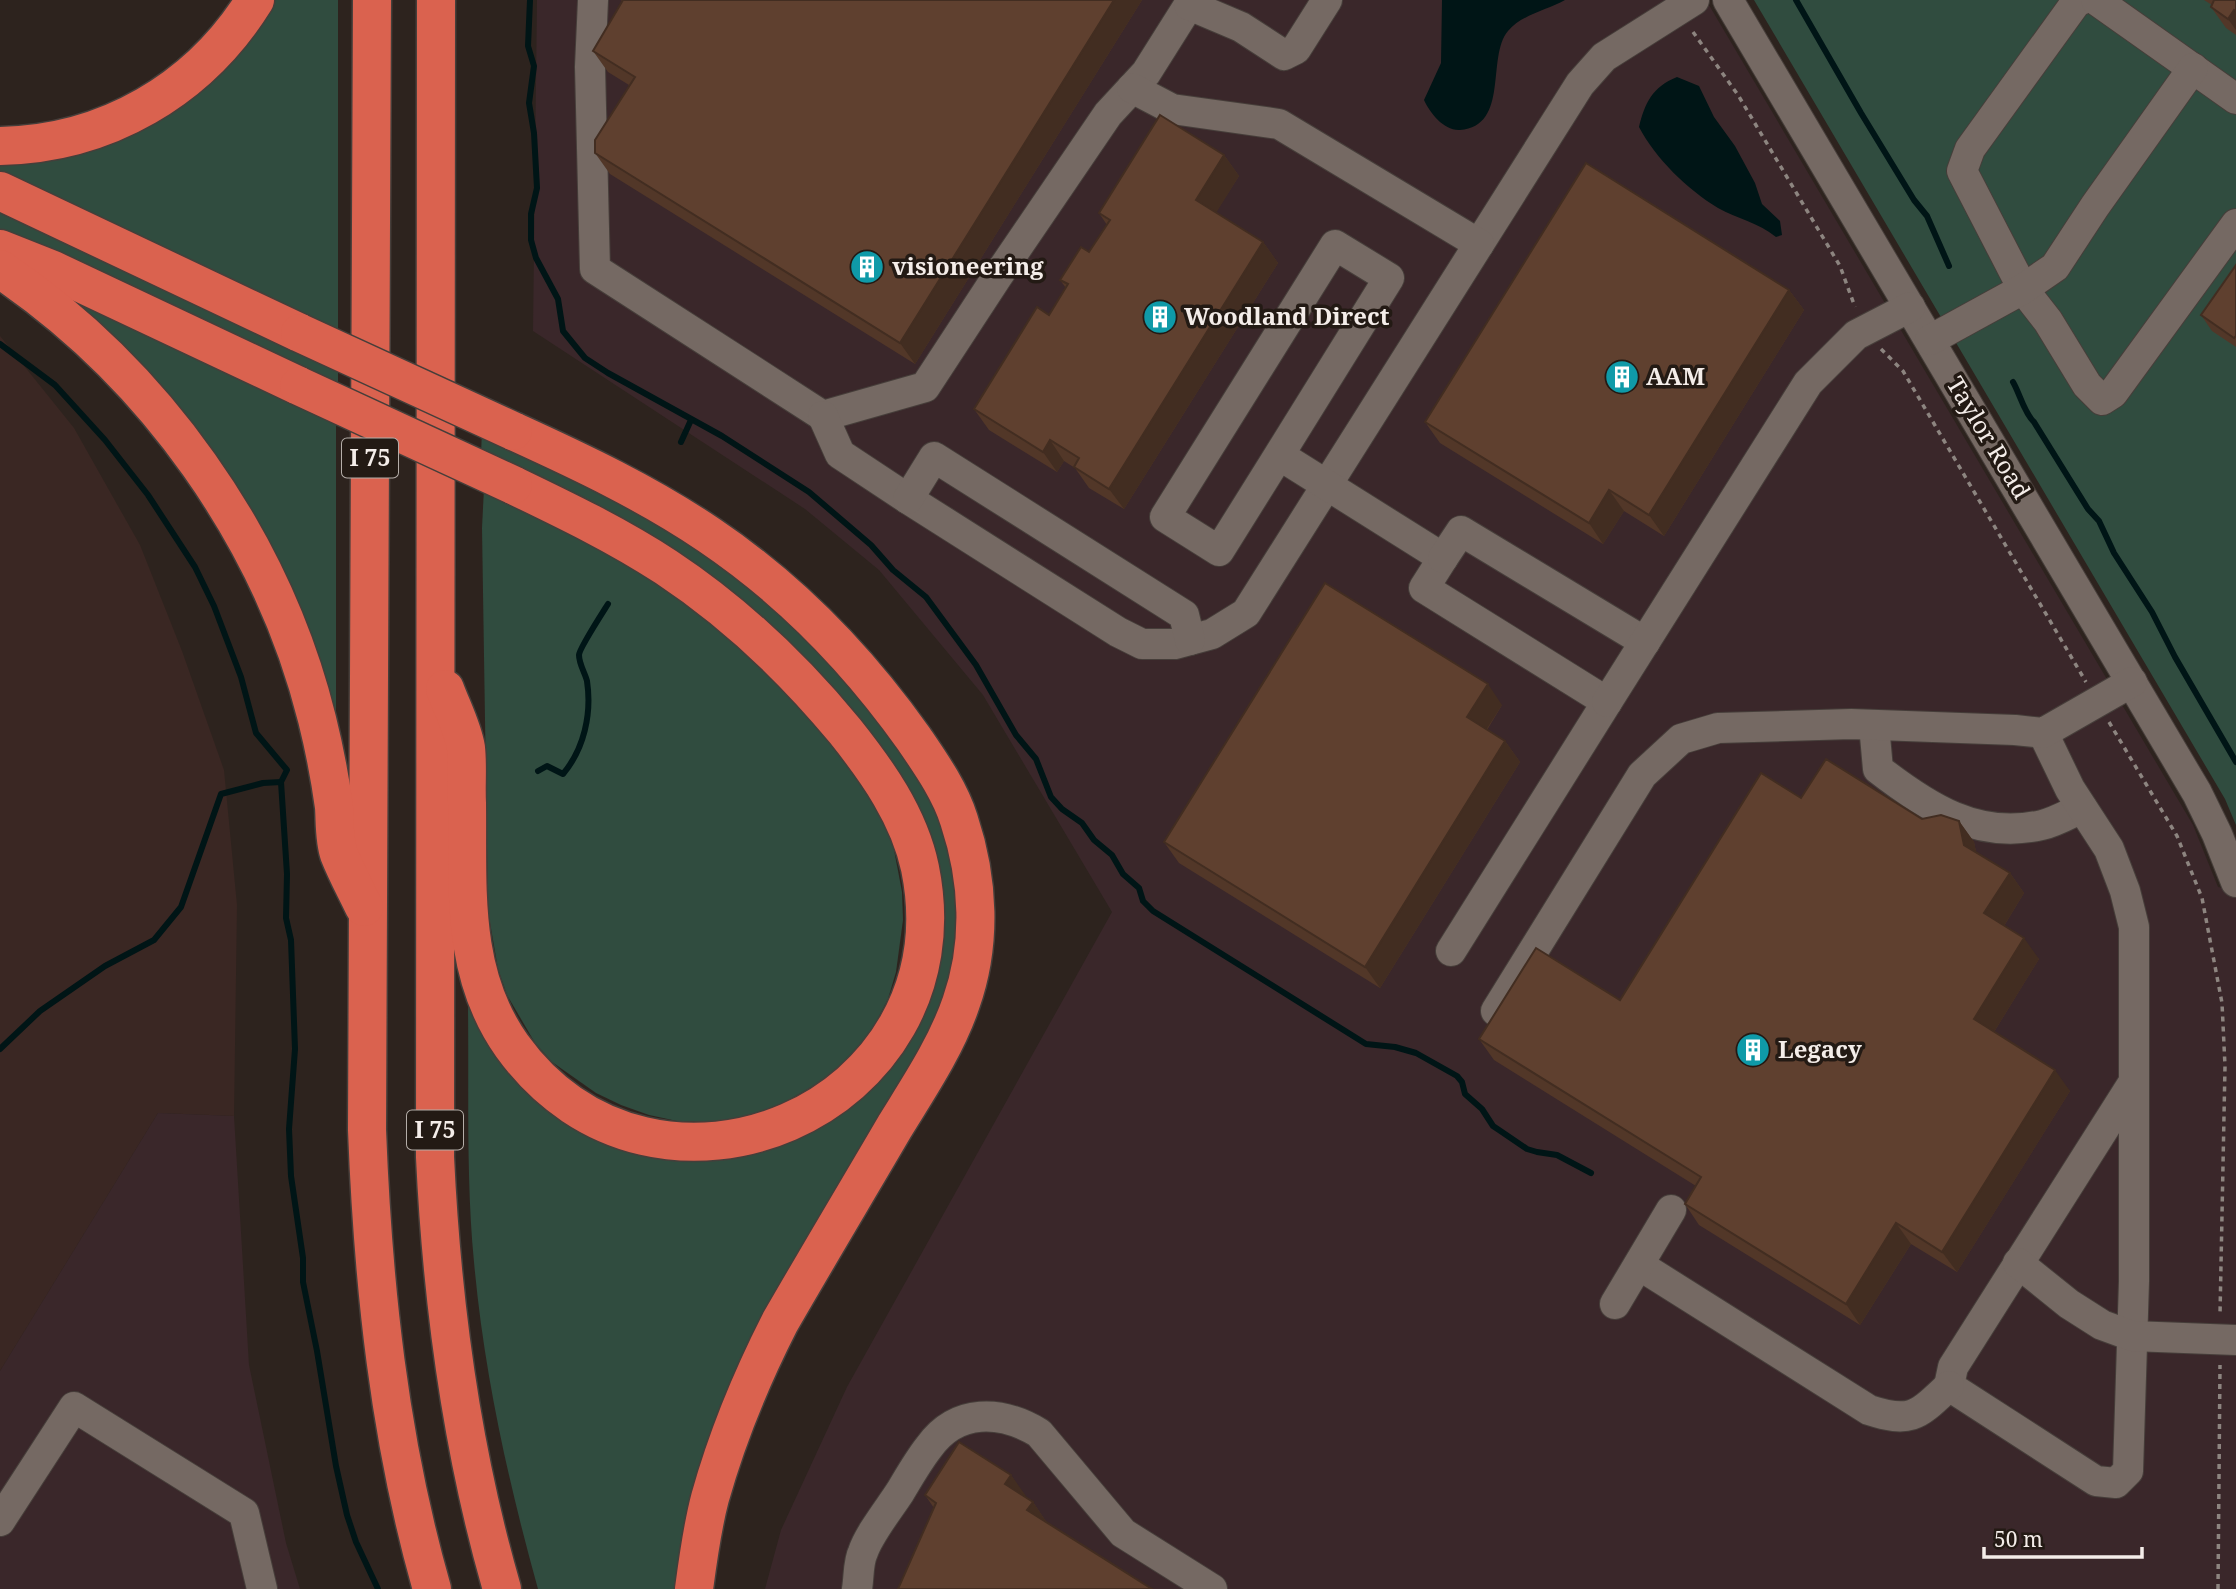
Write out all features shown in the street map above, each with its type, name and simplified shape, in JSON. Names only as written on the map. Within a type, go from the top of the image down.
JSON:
[{"type":"highway","points":[[0,146],[77,136],[142,110],[213,56],[255,0]]},
{"type":"highway","name":"I 75","points":[[372,0],[367,1130],[372,1243],[389,1398],[432,1589]]},
{"type":"highway","name":"I 75","points":[[436,0],[435,1157],[438,1230],[453,1371],[481,1512],[502,1589]]},
{"type":"highway","points":[[0,191],[626,485],[710,535],[749,564],[818,626],[877,690],[929,761],[958,818],[974,879],[976,907],[975,937],[962,1002],[937,1056],[800,1286],[760,1362],[740,1409],[710,1500],[694,1589]]},
{"type":"highway","points":[[0,249],[53,270],[586,520],[666,568],[738,620],[793,673],[831,715],[884,784],[912,840],[920,867],[924,937],[914,986],[889,1038],[873,1060],[833,1098],[785,1125],[758,1135],[697,1143],[634,1133],[603,1121],[551,1089],[530,1068],[497,1023],[475,969],[468,926],[466,747],[436,665]]},
{"type":"highway","points":[[0,269],[72,326],[134,385],[197,463],[251,549],[289,633],[317,718],[338,852],[369,916]]},
{"type":"street","points":[[593,0],[590,67],[595,269],[823,416],[840,454],[1118,632],[1142,644],[1175,644],[1212,634],[1246,613],[1580,84],[1604,57],[1694,0]]},
{"type":"street","points":[[823,416],[925,387],[1108,114],[1146,73],[1191,2],[1241,27],[1284,55],[1296,49],[1327,0]]},
{"type":"street","name":"Taylor Road","points":[[1728,0],[2210,817],[2236,882]]},
{"type":"street","points":[[2081,0],[2077,1],[1970,149],[1962,171],[2023,289],[2048,321],[2087,385],[2102,400],[2113,393],[2236,223]]},
{"type":"street","points":[[2096,0],[2236,99]]},
{"type":"street","points":[[1930,340],[2023,289],[2055,267],[2193,68]]},
{"type":"street","points":[[1132,88],[1171,109],[1279,124],[1479,244]]},
{"type":"street","points":[[1335,245],[1390,278],[1279,455],[1219,551],[1165,517],[1335,245]]},
{"type":"street","points":[[1451,951],[1808,383],[1856,335],[1910,307]]},
{"type":"street","points":[[1279,455],[1443,558]]},
{"type":"street","points":[[908,499],[934,457],[1184,614],[1190,640]]},
{"type":"street","points":[[1607,702],[1424,588],[1461,531],[1645,642]]},
{"type":"street","points":[[1496,1011],[1642,775],[1681,739],[1718,728],[1874,725],[2043,733],[2132,682]]},
{"type":"street","points":[[1874,725],[1878,769],[1901,788],[1951,818],[1994,829],[2043,825],[2082,808]]},
{"type":"street","points":[[1949,1387],[2096,1482],[2116,1483],[2128,1471],[2132,1336],[2134,927],[2125,891],[2109,849],[2070,789],[2043,733]]},
{"type":"street","points":[[1639,1265],[1869,1410],[1892,1418],[1911,1417],[1949,1387],[1953,1367],[2133,1083]]},
{"type":"street","points":[[1615,1304],[1671,1210]]},
{"type":"street","points":[[2018,1263],[2069,1304],[2102,1325],[2132,1336],[2236,1340]]},
{"type":"street","points":[[0,1521],[74,1407],[244,1513],[262,1589]]},
{"type":"street","points":[[858,1589],[862,1552],[930,1445],[945,1430],[984,1415],[1000,1416],[1022,1423],[1039,1433],[1123,1533],[1212,1589]]},
{"type":"shaded area","points":[[537,0],[1706,0],[2193,825],[2218,887],[2236,891],[2236,1589],[765,1589],[781,1530],[847,1387],[1112,912],[983,695],[879,570],[805,509],[533,331]]},
{"type":"shaded area","points":[[1442,0],[1565,0],[1527,17],[1508,31],[1498,57],[1495,89],[1486,116],[1476,126],[1460,130],[1448,128],[1443,124],[1424,100],[1441,63]]},
{"type":"shaded area","points":[[1677,77],[1699,86],[1714,117],[1735,146],[1755,183],[1762,204],[1780,221],[1782,235],[1776,237],[1706,200],[1673,172],[1646,139],[1639,127],[1647,103],[1661,86]]},
{"type":"shaded area","points":[[0,336],[74,428],[140,545],[182,651],[224,770],[237,905],[234,1116],[158,1113],[0,1371]]},
{"type":"shaded area","points":[[158,1113],[234,1116],[249,1365],[286,1543],[300,1589],[0,1589],[0,1371]]},
{"type":"green space","points":[[269,0],[338,0],[338,331],[0,175],[0,159],[46,155]]},
{"type":"green space","points":[[1754,0],[2236,0],[2236,825],[2225,799]]},
{"type":"green space","points":[[0,204],[338,362],[338,388],[0,230]]},
{"type":"green space","points":[[79,299],[336,418],[336,718],[322,688],[75,310]]},
{"type":"green space","points":[[482,430],[676,530],[829,653],[941,809],[965,898],[946,1010],[786,1288],[681,1589],[538,1589],[498,1427],[478,1303],[470,1199],[468,1007],[476,1008],[541,1098],[772,1145],[938,950],[851,714],[481,455]]},
{"type":"green space","points":[[484,488],[553,521],[676,593],[787,689],[861,778],[892,839],[902,892],[903,920],[896,972],[888,999],[873,1028],[831,1076],[785,1102],[730,1121],[704,1122],[677,1121],[621,1105],[596,1093],[552,1062],[535,1043],[507,995],[498,969],[488,911],[482,528]]},
{"type":"building","name":"visioneering","points":[[623,0],[1114,0],[900,343],[595,153],[595,140],[635,77],[593,51]]},
{"type":"building","points":[[2214,0],[2236,0],[2236,12],[2234,10],[2228,19],[2211,7]]},
{"type":"building","name":"Woodland Direct","points":[[1160,115],[1224,155],[1196,200],[1263,242],[1109,489],[1074,467],[1079,458],[1050,440],[1043,452],[974,409],[1037,307],[1049,315],[1068,284],[1060,280],[1081,247],[1089,252],[1110,220],[1099,213]]},
{"type":"building","name":"AAM","points":[[1586,163],[1789,290],[1649,515],[1609,490],[1589,523],[1425,422]]},
{"type":"building","points":[[2236,265],[2236,336],[2234,338],[2201,315]]},
{"type":"building","points":[[1325,583],[1488,684],[1467,717],[1505,741],[1365,967],[1164,842]]},
{"type":"building","name":"Legacy","points":[[1826,759],[1922,819],[1941,815],[1959,821],[1964,845],[2010,873],[1984,913],[2024,938],[1974,1019],[2055,1070],[1942,1252],[1896,1223],[1846,1304],[1685,1204],[1701,1177],[1479,1039],[1536,948],[1620,1000],[1761,773],[1801,798]]},
{"type":"building","points":[[959,1442],[1011,1475],[1005,1484],[1033,1502],[1027,1510],[1152,1589],[898,1589],[936,1503],[925,1495]]},
{"type":"waterway","points":[[530,0],[528,46],[534,66],[529,103],[534,133],[537,188],[531,214],[531,240],[536,258],[558,299],[563,331],[585,358],[722,436],[809,492],[926,597],[976,665],[1016,735],[1036,759],[1051,797],[1062,809],[1082,823],[1094,840],[1112,855],[1123,874],[1139,888],[1143,901],[1153,911],[1366,1044],[1395,1047],[1416,1053],[1457,1076],[1462,1082],[1465,1094],[1482,1109],[1493,1126],[1527,1149],[1557,1155],[1591,1173]]},
{"type":"waterway","points":[[1796,0],[1861,113],[1914,200],[1927,216],[1949,266]]},
{"type":"waterway","points":[[0,344],[55,385],[105,440],[148,495],[195,567],[214,606],[241,677],[256,733],[287,770],[281,782],[287,874],[286,918],[291,940],[295,1049],[289,1129],[291,1176],[303,1258],[303,1282],[336,1466],[356,1542],[378,1589]]},
{"type":"waterway","points":[[2013,382],[2027,414],[2088,509],[2099,521],[2114,553],[2152,612],[2236,762]]},
{"type":"waterway","points":[[681,442],[691,420]]},
{"type":"waterway","points":[[538,771],[547,766],[563,774],[576,754],[585,730],[588,706],[587,681],[579,655],[608,604]]},
{"type":"waterway","points":[[0,1049],[40,1011],[105,966],[154,940],[181,907],[221,794],[263,783],[281,782]]},
{"type":"place","name":"visioneering","points":[[867,267]]},
{"type":"place","name":"Woodland Direct","points":[[1160,317]]},
{"type":"place","name":"AAM","points":[[1622,377]]},
{"type":"place","name":"Legacy","points":[[1753,1050]]}]
